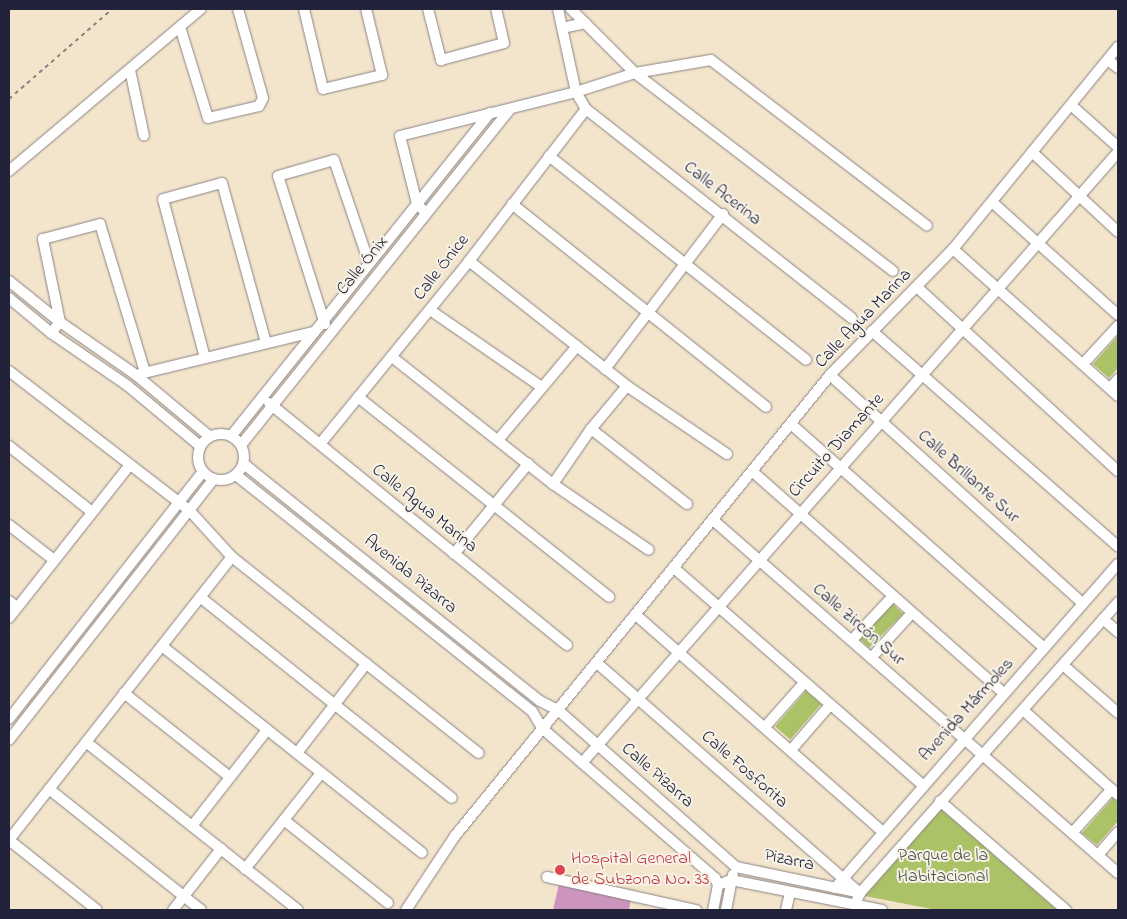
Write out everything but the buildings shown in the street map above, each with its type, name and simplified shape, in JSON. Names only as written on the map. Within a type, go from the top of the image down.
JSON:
[{"type":"street","points":[[9,171],[201,9]]},
{"type":"street","points":[[180,26],[208,118],[263,103],[238,9]]},
{"type":"street","points":[[304,9],[323,89],[382,75],[366,9]]},
{"type":"street","points":[[428,9],[441,60],[504,43],[496,9]]},
{"type":"street","name":"Calle Acerina","points":[[558,9],[576,92],[586,109],[723,214],[852,318]]},
{"type":"street","points":[[571,9],[635,74],[893,271]]},
{"type":"street","points":[[562,28],[585,23]]},
{"type":"street","name":"Calle Agua Marina","points":[[406,910],[455,836],[714,520],[830,375],[918,288],[953,249],[1118,48]]},
{"type":"street","points":[[426,213],[417,204],[400,136],[576,92],[635,74],[712,60],[927,226]]},
{"type":"street","points":[[1108,60],[1118,68]]},
{"type":"street","points":[[130,70],[144,136]]},
{"type":"street","points":[[1071,105],[1118,147]]},
{"type":"street","name":"Calle Ónix","points":[[242,445],[510,109]]},
{"type":"street","name":"Calle Ónice","points":[[320,444],[469,261],[586,109]]},
{"type":"street","name":"Calle Ónix","points":[[232,436],[313,332],[490,113]]},
{"type":"street","points":[[1032,152],[1118,232]]},
{"type":"street","name":"Circuito Diamante","points":[[582,763],[758,559],[1118,152]]},
{"type":"street","points":[[549,156],[685,262],[806,360]]},
{"type":"street","points":[[330,333],[322,322],[278,176],[334,160],[369,263]]},
{"type":"street","points":[[205,358],[163,199],[222,183],[266,343]]},
{"type":"street","points":[[992,202],[1118,315]]},
{"type":"street","points":[[512,204],[766,407]]},
{"type":"street","points":[[605,369],[647,311],[723,214]]},
{"type":"street","points":[[60,322],[44,239],[100,224],[141,373]]},
{"type":"street","points":[[953,249],[1118,396]]},
{"type":"street","points":[[469,261],[627,386],[727,454]]},
{"type":"street","points":[[9,281],[60,322],[141,373],[209,436]]},
{"type":"street","points":[[918,288],[1118,471]]},
{"type":"street","points":[[9,298],[51,332],[128,386],[200,446]]},
{"type":"street","points":[[430,310],[540,386]]},
{"type":"street","points":[[51,332],[60,322]]},
{"type":"street","points":[[1083,364],[1118,326]]},
{"type":"street","points":[[128,386],[141,373],[313,332],[330,333]]},
{"type":"street","points":[[872,332],[1118,546]]},
{"type":"street","points":[[499,439],[540,386],[577,346]]},
{"type":"street","points":[[392,357],[499,439],[553,484],[649,550]]},
{"type":"street","points":[[9,371],[190,511],[232,557],[478,753]]},
{"type":"street","name":"Calle Brillante Sur","points":[[830,375],[882,420],[1083,604]]},
{"type":"street","points":[[1110,388],[1118,379]]},
{"type":"street","points":[[553,484],[591,429],[627,386]]},
{"type":"street","points":[[358,397],[495,504],[609,597]]},
{"type":"street","name":"Calle Agua Marina","points":[[262,398],[567,645]]},
{"type":"street","points":[[791,424],[1044,648]]},
{"type":"street","points":[[591,429],[687,504]]},
{"type":"street","points":[[219,433],[232,436],[242,445],[244,464],[236,475],[224,480],[214,479],[203,472],[198,459],[200,446],[209,436],[219,433]]},
{"type":"street","points":[[9,446],[92,512]]},
{"type":"street","name":"Avenida Pizarra","points":[[244,464],[540,701],[558,710]]},
{"type":"street","points":[[454,554],[528,464]]},
{"type":"street","points":[[9,618],[13,604],[54,560],[130,465]]},
{"type":"street","points":[[9,719],[203,472]]},
{"type":"street","points":[[753,472],[1004,694]]},
{"type":"street","name":"Avenida Pizarra","points":[[236,475],[532,711],[543,729]]},
{"type":"street","points":[[10,734],[100,624],[214,479]]},
{"type":"street","name":"Calle Zircón Sur","points":[[714,520],[962,739],[1118,873]]},
{"type":"street","points":[[9,525],[54,560]]},
{"type":"street","points":[[334,553],[343,542]]},
{"type":"street","points":[[98,910],[9,840],[232,557]]},
{"type":"street","name":"Avenida Mármoles","points":[[842,878],[962,739],[1118,564]]},
{"type":"street","points":[[674,568],[923,785]]},
{"type":"street","points":[[852,640],[893,596]]},
{"type":"street","points":[[200,597],[452,798]]},
{"type":"street","points":[[855,905],[860,893],[1118,602]]},
{"type":"street","points":[[871,658],[912,613]]},
{"type":"street","points":[[636,615],[882,832]]},
{"type":"street","points":[[90,616],[100,624]]},
{"type":"street","points":[[427,626],[436,616]]},
{"type":"street","points":[[1103,619],[1118,632]]},
{"type":"street","points":[[162,646],[422,853]]},
{"type":"street","name":"Calle Fosforita","points":[[597,663],[860,893]]},
{"type":"street","points":[[297,753],[366,664]]},
{"type":"street","points":[[1062,665],[1118,713]]},
{"type":"street","points":[[765,727],[805,682]]},
{"type":"street","points":[[124,693],[230,777]]},
{"type":"street","points":[[532,711],[540,701]]},
{"type":"street","points":[[791,750],[830,705]]},
{"type":"street","name":"Calle Pizarra","points":[[558,710],[736,866]]},
{"type":"street","points":[[1023,710],[1115,792],[1072,833]]},
{"type":"street","points":[[543,729],[717,882],[732,880],[882,910]]},
{"type":"street","points":[[192,826],[267,730]]},
{"type":"street","points":[[86,742],[298,910]]},
{"type":"street","points":[[245,869],[321,772]]},
{"type":"street","points":[[48,789],[201,910]]},
{"type":"street","points":[[940,801],[1066,910]]},
{"type":"street","points":[[284,820],[388,902]]},
{"type":"street","points":[[1098,855],[1118,832]]},
{"type":"street","points":[[173,910],[221,849]]},
{"type":"street","points":[[726,910],[736,866]]},
{"type":"street","points":[[713,910],[717,882],[736,866]]},
{"type":"street","name":"Pizarra","points":[[736,866],[860,893]]},
{"type":"street","points":[[547,877],[696,910]]},
{"type":"street","name":"Pizarra","points":[[835,888],[842,878]]},
{"type":"street","points":[[786,910],[790,892]]},
{"type":"path","points":[[9,99],[112,9]]},
{"type":"green space","points":[[1118,336],[1118,368],[1109,378],[1093,364]]},
{"type":"green space","points":[[893,604],[903,614],[869,648],[859,638]]},
{"type":"green space","points":[[806,691],[821,704],[790,740],[775,726]]},
{"type":"green space","points":[[1113,798],[1118,802],[1118,821],[1097,845],[1082,833]]},
{"type":"green space","name":"Parque de la Habitacional","points":[[940,808],[1057,910],[937,910],[865,896]]},
{"type":"place","name":"Hospital General de Subzona No. 33","points":[[560,870]]}]
